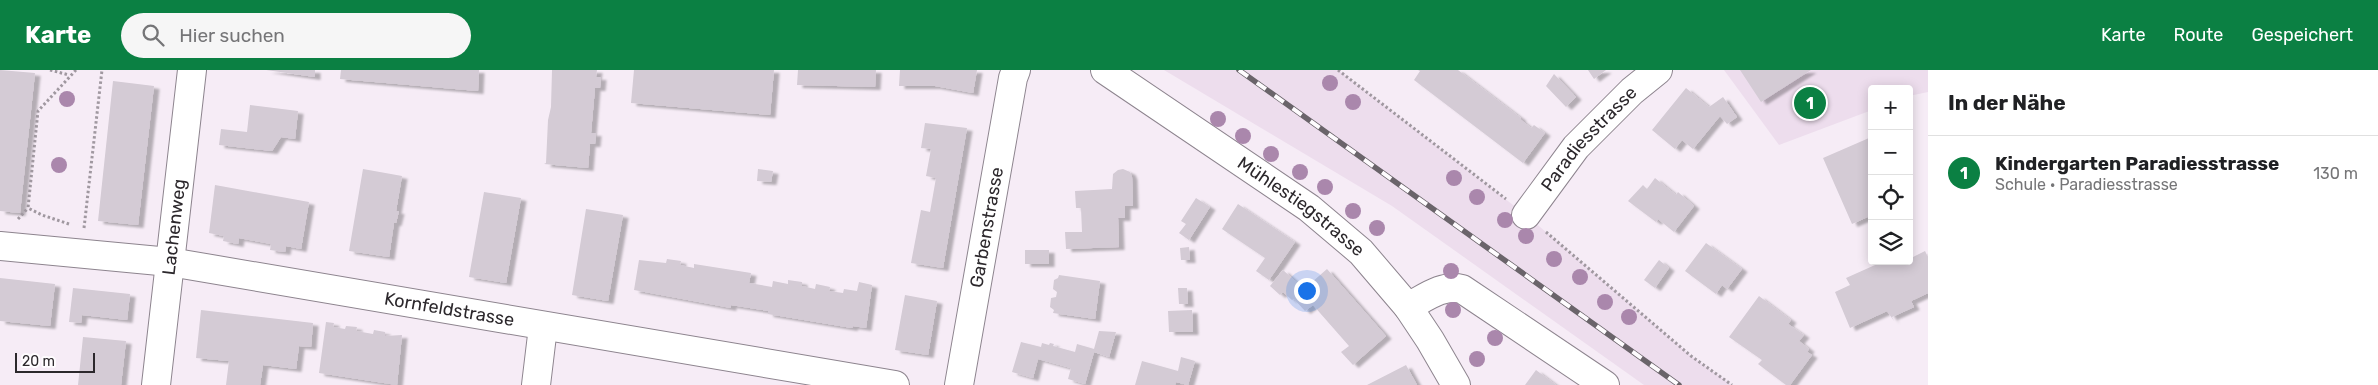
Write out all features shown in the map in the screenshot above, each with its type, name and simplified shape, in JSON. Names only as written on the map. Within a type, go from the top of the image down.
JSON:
[{"type":"street","name":"Lachenweg","points":[[156,385],[192,70]]},
{"type":"street","name":"Garbenstrasse","points":[[960,385],[1013,78],[1016,70]]},
{"type":"street","name":"Mühlestiegstrasse","points":[[1104,70],[1309,208],[1361,252],[1408,307],[1456,385]]},
{"type":"street","name":"Paradiesstrasse","points":[[1526,215],[1576,147],[1632,90],[1658,70]]},
{"type":"street","name":"Kornfeldstrasse","points":[[0,246],[170,262],[543,327],[895,385]]},
{"type":"street","points":[[1408,307],[1443,288],[1453,287],[1462,289],[1604,385]]},
{"type":"street","points":[[536,385],[543,327]]},
{"type":"path","points":[[50,70],[69,75]]},
{"type":"path","points":[[13,218],[20,219],[28,208],[38,111],[69,75],[76,70]]},
{"type":"path","points":[[81,254],[102,70]]},
{"type":"path","points":[[28,208],[74,226],[84,227]]},
{"type":"shaded area","points":[[1164,70],[1338,70],[1526,215],[1691,356],[1732,385],[1644,385],[1392,206]]},
{"type":"shaded area","points":[[1724,70],[1928,70],[1928,92],[1913,95],[1913,85],[1868,85],[1868,112],[1779,145]]},
{"type":"building","points":[[0,70],[35,73],[20,213],[0,211]]},
{"type":"building","points":[[266,70],[315,70],[315,77]]},
{"type":"building","points":[[341,70],[479,70],[478,91],[340,79]]},
{"type":"building","points":[[552,70],[597,70],[596,77],[601,77],[600,88],[595,88],[591,133],[596,133],[595,144],[590,144],[588,168],[544,164],[546,163],[548,120],[551,107]]},
{"type":"building","points":[[634,70],[774,70],[770,115],[631,103]]},
{"type":"building","points":[[798,70],[876,70],[875,87],[797,85]]},
{"type":"building","points":[[900,70],[977,70],[973,93],[935,86],[899,86]]},
{"type":"building","points":[[1418,70],[1458,70],[1521,118],[1531,128],[1534,125],[1545,133],[1523,163],[1414,80],[1420,71]]},
{"type":"building","points":[[1588,70],[1606,70],[1594,79]]},
{"type":"building","points":[[1740,70],[1811,70],[1761,102]]},
{"type":"building","points":[[1554,74],[1576,97],[1566,107],[1546,86]]},
{"type":"building","points":[[113,81],[154,86],[138,225],[98,221]]},
{"type":"building","points":[[1686,88],[1709,107],[1723,97],[1737,117],[1727,124],[1720,116],[1693,149],[1682,140],[1675,149],[1652,130]]},
{"type":"building","points":[[250,105],[298,111],[295,139],[281,137],[272,151],[219,145],[221,129],[247,132]]},
{"type":"building","points":[[925,123],[967,128],[943,268],[911,263],[921,210],[930,212],[936,178],[926,176],[931,149],[921,148]]},
{"type":"building","points":[[1868,138],[1868,217],[1852,224],[1823,158]]},
{"type":"building","points":[[363,169],[402,176],[396,211],[399,211],[396,223],[394,223],[389,257],[349,251]]},
{"type":"building","points":[[758,169],[773,171],[771,182],[757,181]]},
{"type":"building","points":[[1123,169],[1130,172],[1132,177],[1133,206],[1125,206],[1125,218],[1118,218],[1119,247],[1066,249],[1065,232],[1082,232],[1081,208],[1076,208],[1075,191],[1112,189],[1113,174]]},
{"type":"building","points":[[1655,178],[1676,195],[1678,192],[1694,206],[1674,232],[1658,219],[1656,222],[1628,201],[1643,185],[1647,189]]},
{"type":"building","points":[[215,185],[309,202],[301,249],[286,246],[285,252],[270,250],[271,244],[239,238],[238,244],[223,241],[224,236],[209,233]]},
{"type":"building","points":[[484,192],[521,198],[506,283],[469,277]]},
{"type":"building","points":[[1196,198],[1210,207],[1189,240],[1179,233],[1186,224],[1181,221]]},
{"type":"building","points":[[1238,204],[1295,242],[1269,280],[1256,271],[1265,258],[1222,229]]},
{"type":"building","points":[[586,209],[623,215],[608,301],[572,295]]},
{"type":"building","points":[[1706,243],[1742,269],[1727,289],[1722,285],[1716,294],[1685,271]]},
{"type":"building","points":[[1189,247],[1190,260],[1181,260],[1180,248]]},
{"type":"building","points":[[1025,250],[1049,250],[1049,264],[1025,264]]},
{"type":"building","points":[[1925,251],[1928,257],[1928,293],[1911,301],[1914,307],[1892,317],[1894,321],[1887,311],[1850,328],[1835,292],[1850,285],[1846,278],[1875,265],[1913,265],[1913,257]]},
{"type":"building","points":[[667,259],[681,261],[680,265],[694,268],[694,264],[751,273],[749,283],[772,287],[773,281],[788,284],[788,280],[802,282],[802,286],[815,289],[816,284],[830,287],[829,291],[843,293],[844,289],[857,291],[859,282],[872,285],[866,328],[853,326],[852,328],[768,314],[768,311],[731,305],[731,308],[634,290],[639,260],[666,263]]},
{"type":"building","points":[[1659,260],[1669,268],[1655,288],[1644,280]]},
{"type":"building","points":[[1327,269],[1386,336],[1353,365],[1341,352],[1349,346],[1313,305],[1305,311],[1294,299],[1292,300],[1283,292],[1280,295],[1270,286],[1283,270],[1304,289]]},
{"type":"building","points":[[1059,275],[1100,281],[1095,319],[1053,313],[1054,310],[1050,307],[1051,298],[1056,297],[1057,292],[1053,289],[1054,280]]},
{"type":"building","points":[[0,278],[55,284],[50,326],[0,321]]},
{"type":"building","points":[[73,288],[130,294],[127,320],[82,315],[81,323],[69,322]]},
{"type":"building","points":[[1178,288],[1187,288],[1188,304],[1179,304]]},
{"type":"building","points":[[905,295],[937,301],[928,355],[895,350]]},
{"type":"building","points":[[1759,296],[1791,320],[1788,324],[1804,335],[1799,341],[1809,349],[1807,352],[1812,355],[1790,385],[1786,385],[1758,364],[1762,360],[1729,337]]},
{"type":"building","points":[[201,310],[313,323],[311,347],[299,346],[296,369],[263,365],[260,385],[226,385],[229,361],[196,358]]},
{"type":"building","points":[[1192,310],[1193,332],[1169,332],[1168,311]]},
{"type":"building","points":[[326,322],[334,323],[333,327],[345,329],[346,326],[357,327],[356,331],[373,334],[374,330],[385,332],[385,336],[402,335],[397,385],[319,373]]},
{"type":"building","points":[[1099,331],[1116,332],[1109,357],[1094,352],[1085,384],[1068,379],[1071,368],[1038,359],[1033,378],[1012,372],[1021,342],[1041,347],[1042,343],[1049,345],[1050,343],[1054,344],[1053,346],[1075,352],[1077,344],[1094,349]]},
{"type":"building","points":[[83,337],[126,341],[121,385],[78,385]]},
{"type":"building","points":[[1181,357],[1195,361],[1188,385],[1176,382],[1175,385],[1135,385],[1142,361],[1178,371]]},
{"type":"building","points":[[1406,365],[1417,385],[1367,385]]},
{"type":"building","points":[[1536,370],[1556,385],[1525,385]]},
{"type":"railway","points":[[1239,70],[1679,385]]},
{"type":"place","name":"Kindergarten Paradiesstrasse","points":[[1810,103]]}]
